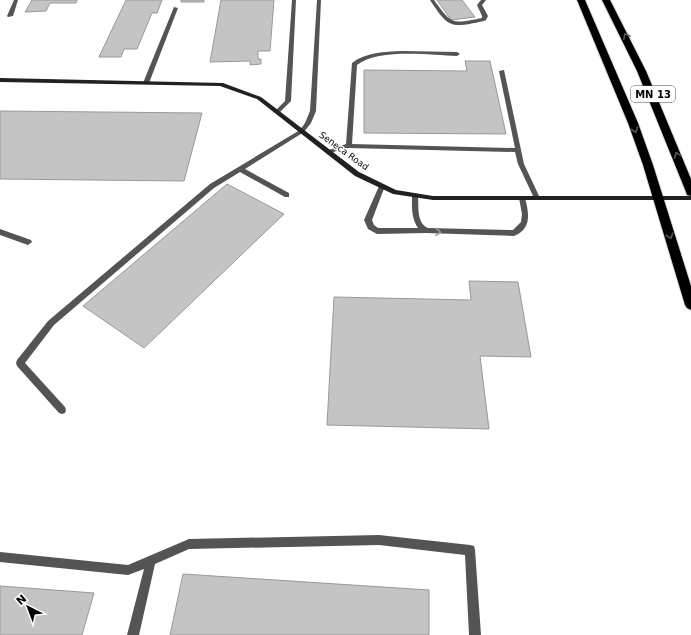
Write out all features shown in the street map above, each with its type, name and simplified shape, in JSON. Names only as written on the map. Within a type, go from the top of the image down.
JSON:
[{"type":"highway","name":"MN 13","points":[[581,0],[633,123],[659,199],[691,305]]},
{"type":"highway","name":"MN 13","points":[[606,0],[626,36],[652,92],[691,192]]},
{"type":"street","name":"Seneca Road","points":[[0,80],[221,84],[259,98],[357,174],[395,192],[434,198],[691,198]]},
{"type":"lane","points":[[10,16],[16,0]]},
{"type":"lane","points":[[277,112],[288,101],[294,0]]},
{"type":"lane","points":[[62,410],[20,363],[51,323],[212,186],[302,131],[308,124],[313,111],[319,0]]},
{"type":"lane","points":[[432,0],[448,22],[456,25],[484,19],[485,16],[479,5],[484,0]]},
{"type":"lane","points":[[146,83],[176,8]]},
{"type":"lane","points":[[349,146],[354,64],[356,61],[365,56],[378,53],[457,54]]},
{"type":"lane","points":[[502,71],[521,164],[537,198]]},
{"type":"lane","points":[[328,152],[341,147],[349,146],[518,150]]},
{"type":"lane","points":[[240,169],[287,195]]},
{"type":"lane","points":[[382,186],[368,220],[368,223],[377,232],[423,230],[514,233],[522,228],[525,219],[522,198]]},
{"type":"lane","points":[[415,195],[418,225],[423,230]]},
{"type":"lane","points":[[0,232],[28,242]]},
{"type":"lane","points":[[0,557],[128,570],[189,544],[379,540],[470,550],[475,635]]},
{"type":"lane","points":[[133,635],[151,560]]},
{"type":"building","points":[[32,0],[77,0],[76,3],[50,3],[46,11],[25,12]]},
{"type":"building","points":[[126,0],[162,0],[157,13],[152,13],[137,49],[124,49],[121,57],[99,57]]},
{"type":"building","points":[[181,0],[204,0],[204,2],[181,2]]},
{"type":"building","points":[[221,0],[274,0],[270,51],[258,51],[258,59],[261,59],[261,64],[250,65],[250,61],[210,62]]},
{"type":"building","points":[[437,0],[462,0],[475,17],[451,20]]},
{"type":"building","points":[[465,61],[490,61],[506,134],[364,133],[364,70],[467,71]]},
{"type":"building","points":[[0,111],[202,113],[184,181],[0,179]]},
{"type":"building","points":[[227,184],[284,214],[144,348],[83,306]]},
{"type":"building","points":[[469,281],[518,282],[531,357],[480,356],[489,429],[327,425],[334,297],[471,300]]},
{"type":"building","points":[[183,574],[429,590],[429,635],[170,635]]},
{"type":"building","points":[[0,586],[94,593],[82,635],[0,635]]}]
